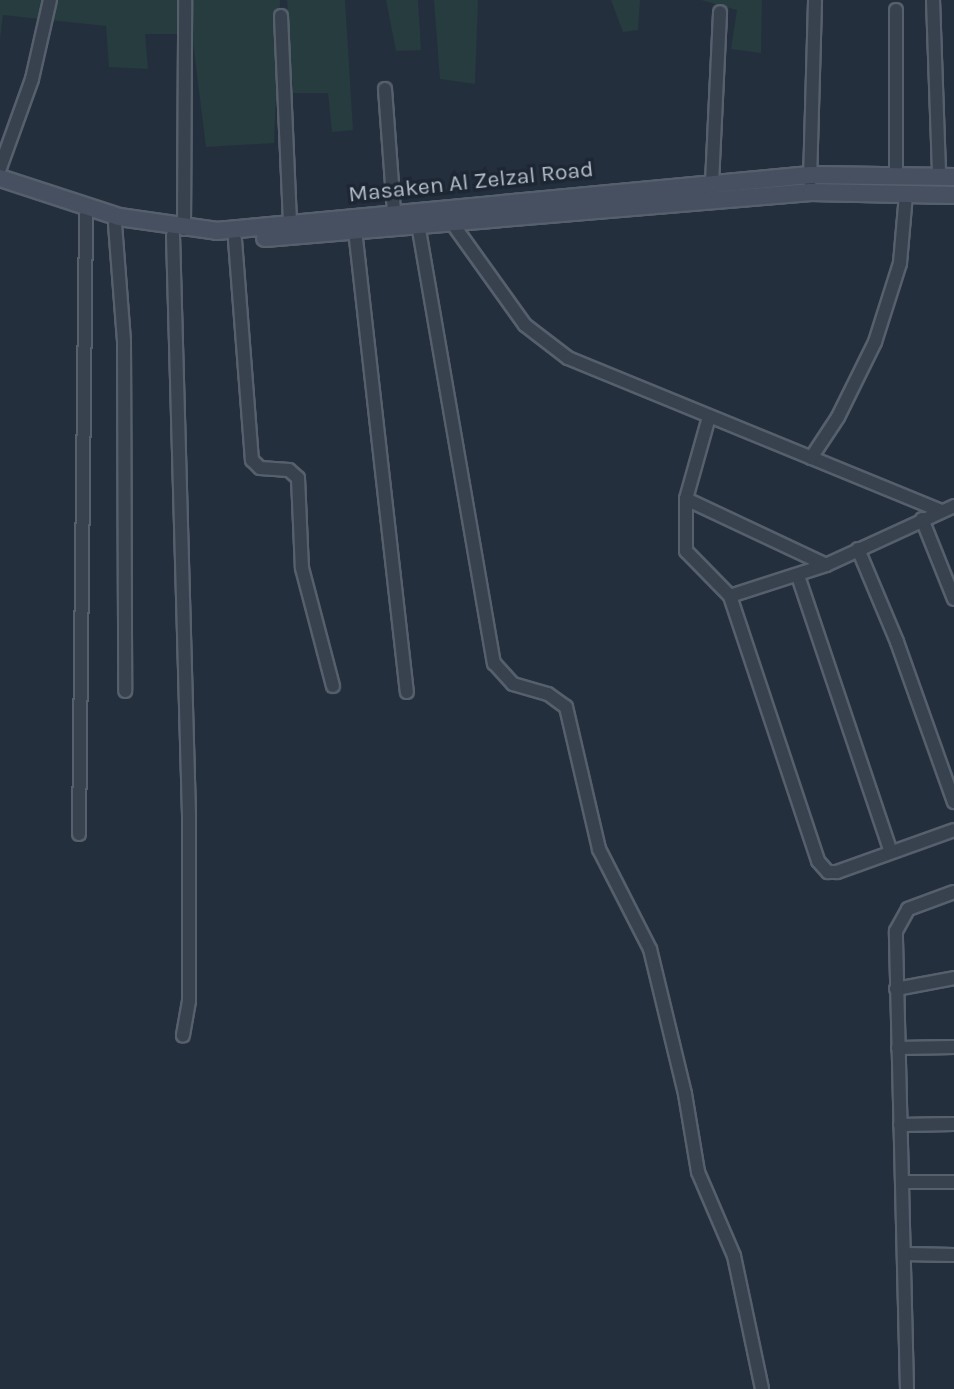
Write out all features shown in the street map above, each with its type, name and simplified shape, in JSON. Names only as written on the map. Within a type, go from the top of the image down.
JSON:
[{"type":"street","points":[[0,168],[32,79],[50,0]]},
{"type":"street","points":[[183,1035],[189,1000],[189,814],[178,232],[184,0]]},
{"type":"street","points":[[811,192],[815,0]]},
{"type":"street","points":[[933,0],[947,176]]},
{"type":"street","points":[[896,10],[896,175]]},
{"type":"street","points":[[712,183],[720,12]]},
{"type":"street","points":[[281,16],[290,224]]},
{"type":"street","points":[[385,89],[394,211]]},
{"type":"street","name":"Masaken Al Zelzal Road","points":[[0,189],[114,224],[235,240],[418,224],[445,214],[712,183],[810,175],[947,176]]},
{"type":"street","name":"Masaken Al Zelzal Road","points":[[0,178],[89,208],[178,232],[254,230],[394,211],[445,214],[811,192],[954,195]]},
{"type":"street","points":[[811,458],[845,404],[876,342],[900,263],[906,194]]},
{"type":"street","points":[[445,214],[525,325],[545,343],[568,358],[940,511]]},
{"type":"street","points":[[79,834],[86,215]]},
{"type":"street","points":[[114,224],[124,341],[125,691]]},
{"type":"street","points":[[418,224],[494,663],[513,684],[548,694],[566,707],[599,849],[650,949],[685,1094],[698,1172],[734,1256],[762,1389]]},
{"type":"street","points":[[355,230],[407,692]]},
{"type":"street","points":[[235,240],[252,460],[260,468],[289,470],[298,478],[302,568],[333,686]]},
{"type":"street","points":[[709,417],[686,499],[686,551],[730,596],[818,860],[828,872],[837,872],[954,830]]},
{"type":"street","points":[[686,499],[826,565]]},
{"type":"street","points":[[730,596],[826,565],[954,506]]},
{"type":"street","points":[[922,519],[954,599]]},
{"type":"street","points":[[858,548],[897,642],[954,802]]},
{"type":"street","points":[[798,576],[891,852]]},
{"type":"street","points":[[908,1389],[896,931],[908,909],[954,892]]},
{"type":"street","points":[[896,989],[954,978]]},
{"type":"street","points":[[898,1048],[954,1046]]},
{"type":"street","points":[[900,1125],[954,1124]]},
{"type":"street","points":[[902,1182],[954,1182]]},
{"type":"street","points":[[904,1254],[954,1255]]},
{"type":"green space","points":[[0,0],[280,0],[274,143],[206,147],[192,34],[145,34],[148,69],[109,67],[106,26],[3,15],[0,39]]},
{"type":"green space","points":[[287,0],[345,0],[353,130],[332,132],[328,93],[293,93]]},
{"type":"green space","points":[[386,0],[418,0],[421,50],[396,51]]},
{"type":"green space","points":[[434,0],[478,0],[475,84],[440,79]]},
{"type":"green space","points":[[611,0],[640,0],[638,30],[623,32]]},
{"type":"green space","points":[[701,0],[762,0],[761,53],[731,49],[737,10]]}]
